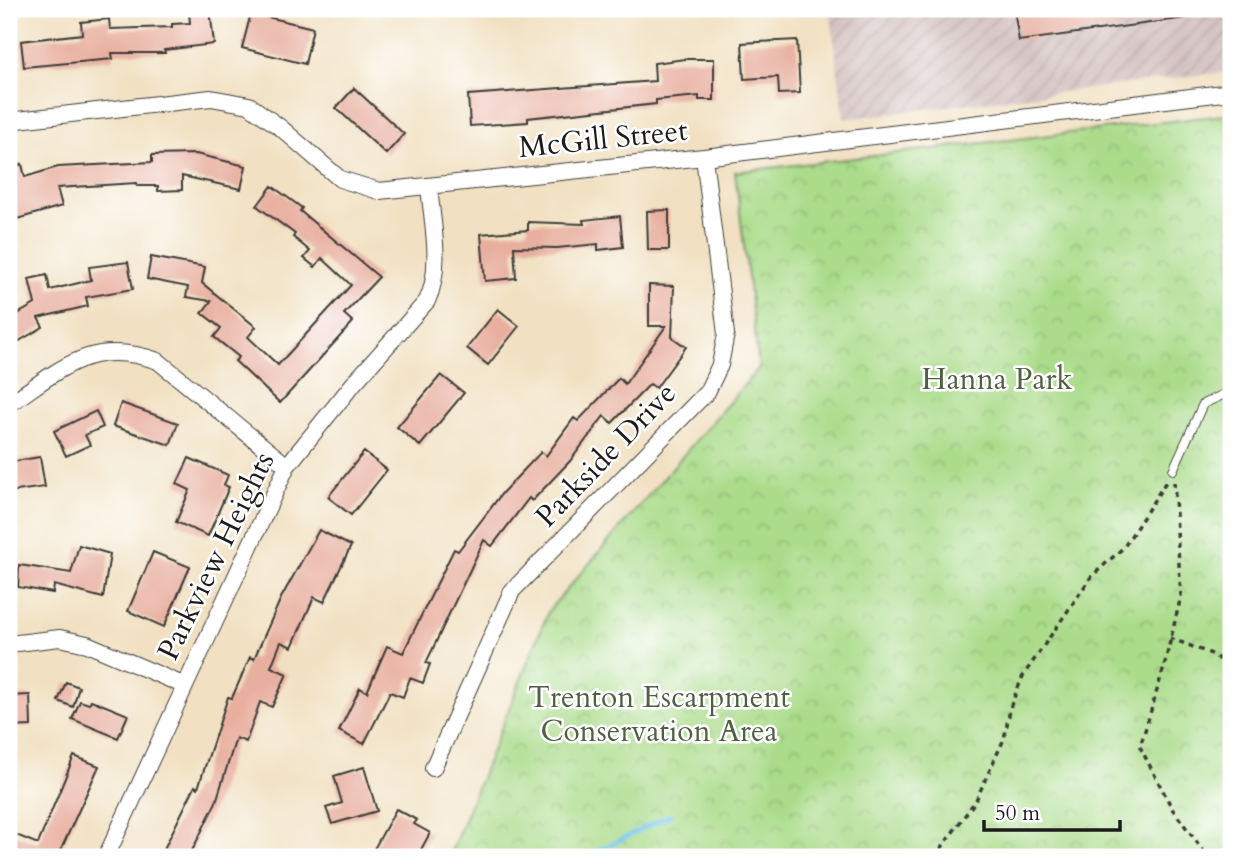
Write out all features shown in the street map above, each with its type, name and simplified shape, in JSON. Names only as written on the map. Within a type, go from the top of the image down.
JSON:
[{"type":"street","name":"McGill Street","points":[[9,121],[211,98],[249,105],[281,128],[340,180],[379,191],[704,157],[1231,92]]},
{"type":"street","name":"Parkside Drive","points":[[433,768],[512,591],[707,392],[720,365],[726,334],[704,157]]},
{"type":"street","name":"Parkview Heights","points":[[106,857],[183,685],[287,466],[354,383],[426,301],[433,287],[434,251],[429,186]]},
{"type":"street","points":[[9,404],[75,360],[103,352],[136,353],[158,361],[287,466]]},
{"type":"street","points":[[9,644],[61,638],[87,644],[183,685]]},
{"type":"lane","points":[[1173,470],[1203,404],[1231,391]]},
{"type":"path","points":[[1173,470],[1181,596],[1140,747],[1173,810],[1208,857]]},
{"type":"path","points":[[935,857],[976,800],[1004,738],[1011,705],[1023,676],[1091,577],[1124,547],[1173,470]]},
{"type":"path","points":[[1171,638],[1214,655],[1231,670]]},
{"type":"path","points":[[1230,857],[1231,852]]},
{"type":"shaded area","points":[[830,9],[1228,9],[1231,71],[844,119]]},
{"type":"green space","name":"Hanna Park","points":[[1231,114],[1231,857],[449,857],[549,610],[759,368],[735,172]]},
{"type":"building","points":[[1014,9],[1187,9],[1187,18],[1019,41]]},
{"type":"building","points":[[210,10],[214,44],[164,50],[165,53],[112,53],[113,59],[24,67],[21,41],[82,34],[81,22],[109,19],[110,29],[172,27],[172,24],[190,23],[189,12]]},
{"type":"building","points":[[251,13],[313,28],[305,64],[242,48]]},
{"type":"building","points":[[797,40],[800,93],[779,94],[778,77],[744,79],[742,43]]},
{"type":"building","points":[[714,59],[714,100],[699,100],[699,96],[656,100],[656,104],[528,118],[528,122],[470,126],[468,95],[655,81],[654,63]]},
{"type":"building","points":[[354,88],[404,134],[386,154],[336,108]]},
{"type":"building","points":[[196,154],[246,166],[241,189],[182,176],[182,190],[158,191],[158,186],[137,186],[136,183],[57,188],[62,206],[17,219],[9,191],[9,168],[22,164],[25,177],[58,167],[152,162],[152,155]]},
{"type":"building","points":[[272,186],[302,208],[300,211],[379,277],[344,314],[353,322],[280,403],[235,361],[239,357],[214,337],[221,328],[202,313],[211,301],[186,297],[188,287],[147,279],[151,257],[205,267],[202,283],[256,327],[248,337],[278,365],[351,285],[322,258],[315,267],[304,258],[310,251],[293,237],[295,234],[257,206]]},
{"type":"building","points":[[669,210],[669,250],[648,250],[647,211]]},
{"type":"building","points":[[620,216],[623,247],[598,250],[598,244],[557,248],[514,247],[516,278],[485,281],[481,234],[528,230],[528,222],[584,224],[583,220]]},
{"type":"building","points":[[128,262],[133,289],[86,297],[88,306],[38,318],[43,327],[9,347],[9,319],[35,304],[29,279],[47,275],[50,290],[91,280],[89,267]]},
{"type":"building","points":[[649,285],[674,286],[672,337],[686,347],[656,388],[650,384],[612,423],[604,416],[570,461],[532,501],[529,498],[492,546],[484,540],[426,663],[430,664],[423,683],[410,678],[403,697],[390,692],[364,744],[339,731],[360,688],[367,692],[387,646],[403,653],[454,549],[458,551],[503,492],[541,452],[546,456],[574,418],[578,421],[619,378],[625,384],[666,326],[649,326]]},
{"type":"building","points":[[498,309],[519,326],[488,365],[467,348]]},
{"type":"building","points":[[441,375],[464,393],[420,446],[397,427]]},
{"type":"building","points":[[121,403],[178,423],[170,445],[113,426]]},
{"type":"building","points":[[96,411],[103,427],[85,435],[90,445],[66,456],[54,431]]},
{"type":"building","points":[[364,452],[387,470],[351,515],[328,497]]},
{"type":"building","points":[[40,457],[45,487],[9,492],[9,462]]},
{"type":"building","points":[[189,458],[228,475],[224,485],[229,487],[208,536],[176,522],[190,490],[177,484]]},
{"type":"building","points":[[319,530],[351,546],[324,602],[314,597],[292,647],[281,642],[271,667],[287,674],[272,707],[260,702],[246,742],[236,738],[216,802],[189,857],[160,857],[195,786],[198,788],[228,697],[232,698],[250,657],[254,659],[281,598]]},
{"type":"building","points":[[79,545],[110,554],[103,598],[54,585],[53,593],[18,587],[19,565],[71,573]]},
{"type":"building","points":[[153,552],[190,567],[164,627],[128,611]]},
{"type":"building","points":[[66,682],[79,687],[73,707],[58,701]]},
{"type":"building","points":[[30,695],[31,726],[10,727],[9,696]]},
{"type":"building","points":[[91,700],[128,715],[118,738],[72,719],[80,701],[89,704]]},
{"type":"building","points":[[74,756],[99,766],[59,854],[67,857],[9,857],[9,832],[38,844]]},
{"type":"building","points":[[364,767],[377,811],[332,824],[326,808],[342,803],[334,776]]},
{"type":"building","points":[[396,809],[417,820],[414,824],[430,833],[417,857],[389,857],[374,849]]},
{"type":"waterway","points":[[586,857],[670,815]]},
{"type":"park label","name":"Trenton Escarpment Conservation Area","points":[[659,714]]}]
